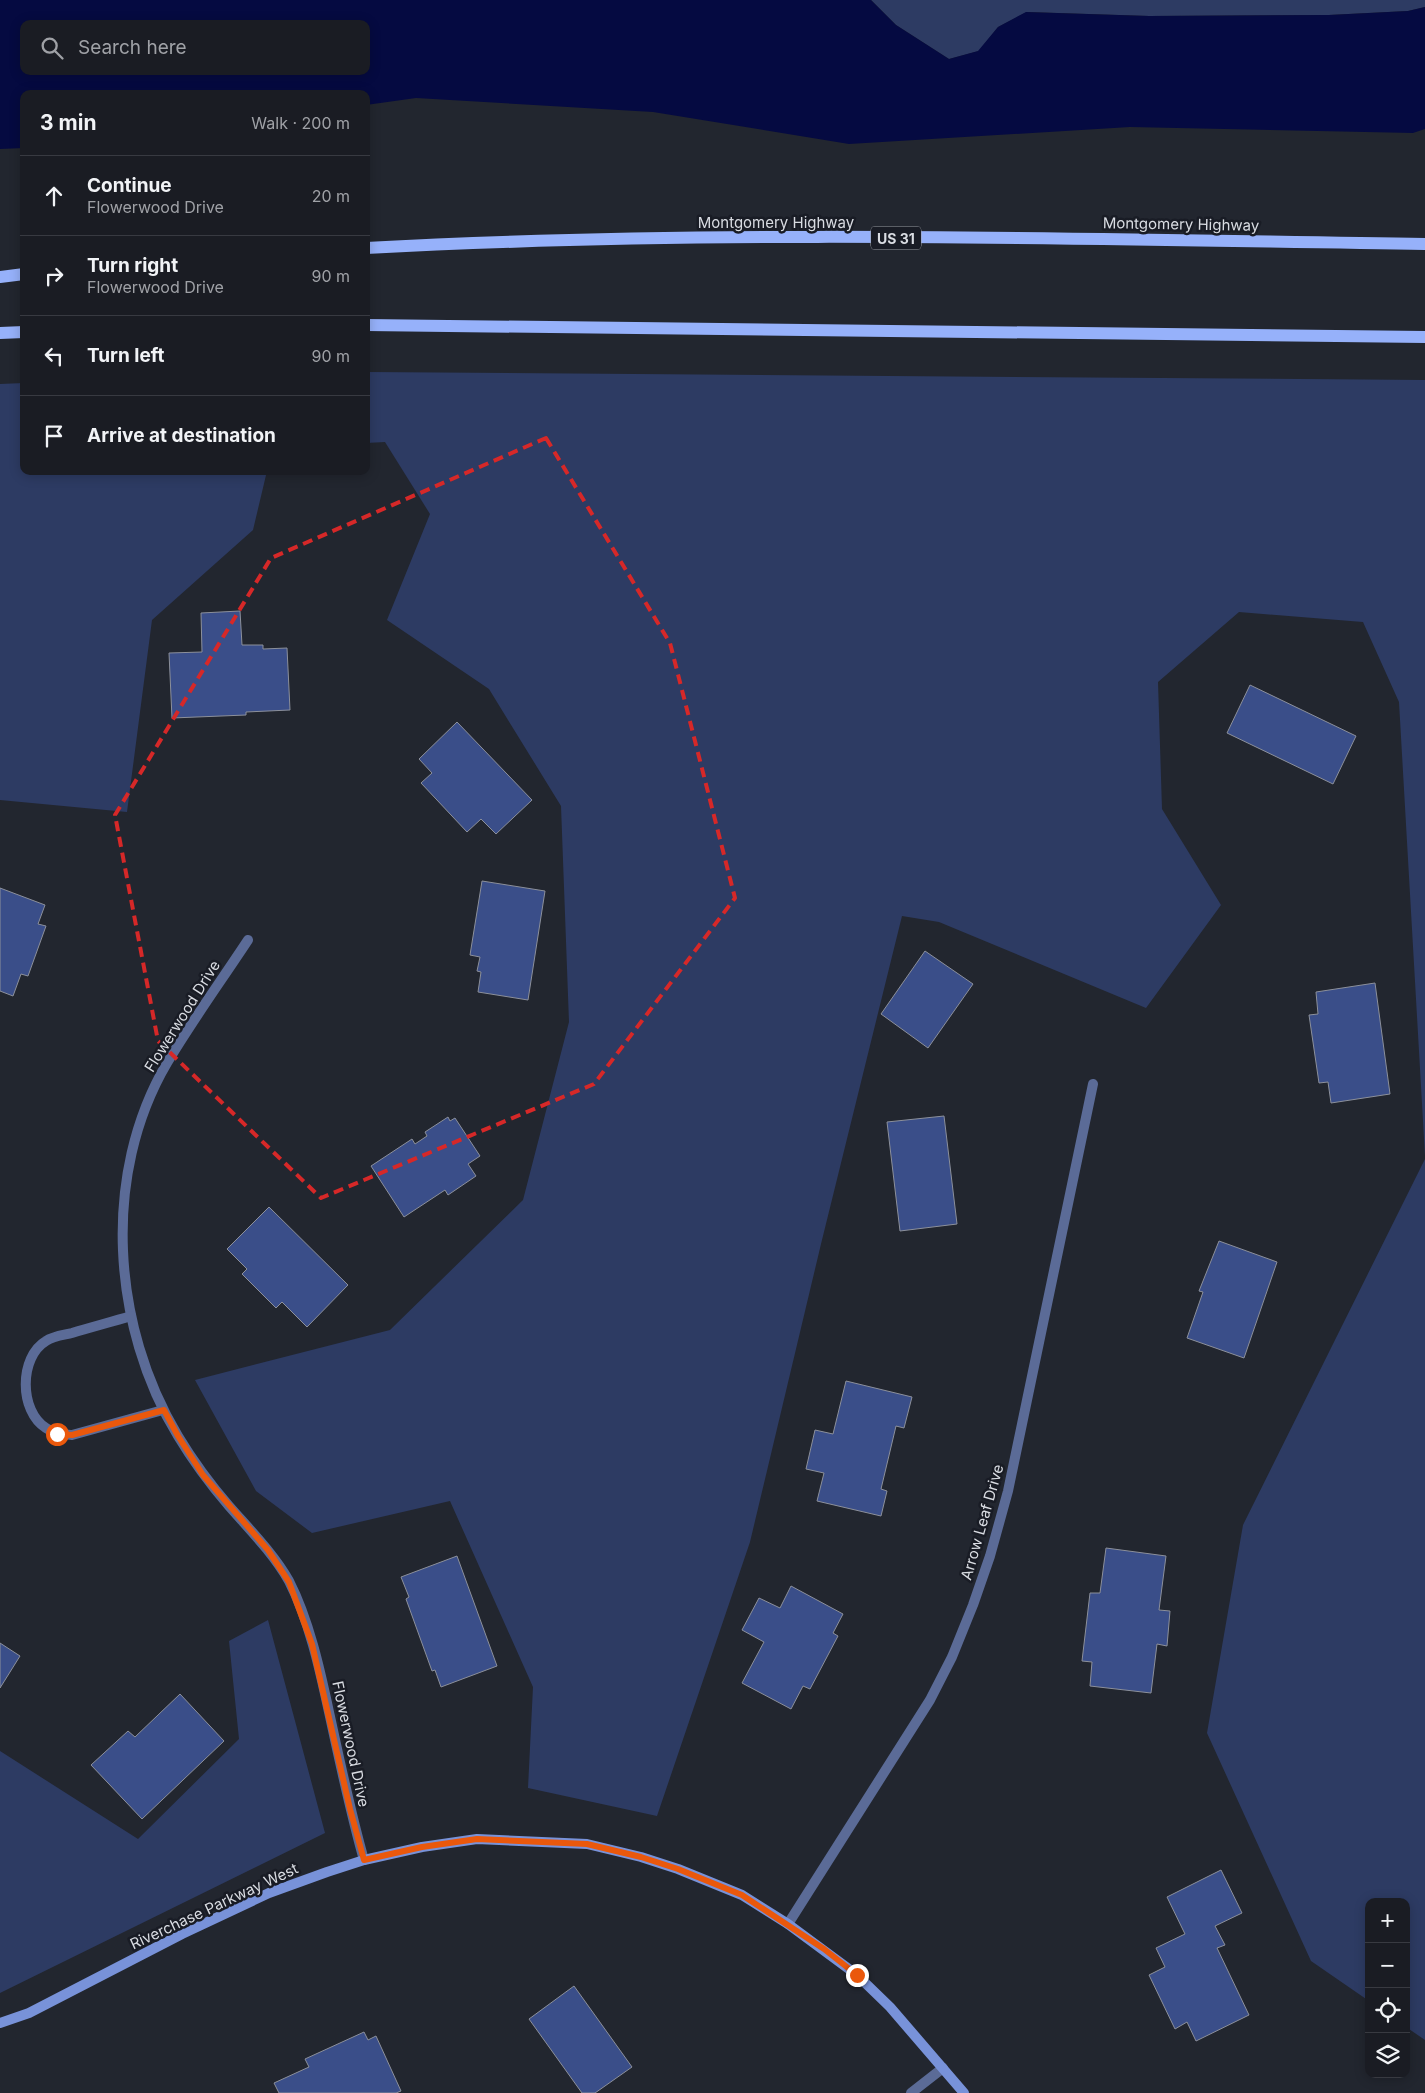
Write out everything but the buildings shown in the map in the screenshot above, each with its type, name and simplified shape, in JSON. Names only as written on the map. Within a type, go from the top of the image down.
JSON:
[{"type":"main road","name":"Montgomery Highway","points":[[370,248],[468,242],[670,238],[1001,239],[1425,244]]},
{"type":"main road","points":[[0,277],[20,274]]},
{"type":"main road","points":[[370,326],[1425,336]]},
{"type":"main road","points":[[0,333],[20,332]]},
{"type":"street","name":"Flowerwood Drive","points":[[248,940],[166,1064],[144,1113],[133,1152],[124,1205],[126,1293],[131,1316],[155,1394],[178,1436],[203,1475],[268,1550],[289,1582],[314,1652],[350,1809],[364,1860]]},
{"type":"street","name":"Arrow Leaf Drive","points":[[788,1924],[930,1700],[952,1658],[973,1605],[990,1556],[1008,1491],[1093,1084]]},
{"type":"street","points":[[131,1316],[47,1340],[34,1350],[26,1380],[27,1398],[34,1416],[45,1428],[57,1434],[72,1435],[164,1410]]},
{"type":"street","name":"Riverchase Parkway West","points":[[0,2023],[30,2013],[182,1934],[270,1893],[364,1860],[422,1847],[477,1839],[587,1844],[641,1857],[678,1869],[742,1895],[788,1924],[857,1975],[890,2007],[964,2093]]},
{"type":"street","points":[[910,2093],[943,2068]]},
{"type":"highlighted area","points":[[546,438],[670,643],[735,898],[594,1084],[321,1198],[158,1041],[115,815],[271,558]]},
{"type":"shaded area","points":[[0,0],[871,0],[896,25],[949,59],[978,51],[998,27],[1026,12],[1149,16],[1329,15],[1408,11],[1425,7],[1425,129],[1413,133],[1130,127],[849,144],[653,112],[416,98],[370,104],[370,90],[20,90],[20,148],[0,149]]},
{"type":"shaded area","points":[[871,0],[1425,0],[1425,7],[1408,11],[1329,15],[1149,16],[1027,12],[998,27],[979,51],[949,59],[896,25]]},
{"type":"shaded area","points":[[370,372],[1425,380],[1425,1156],[1399,702],[1363,622],[1239,612],[1158,682],[1162,809],[1221,905],[1146,1008],[939,922],[902,916],[750,1542],[657,1816],[528,1788],[533,1687],[450,1501],[312,1533],[256,1491],[195,1380],[390,1330],[523,1200],[569,1022],[561,806],[489,689],[387,620],[430,514],[385,442],[370,443]]},
{"type":"shaded area","points":[[20,383],[20,475],[266,475],[253,530],[152,620],[127,812],[0,800],[0,384]]},
{"type":"shaded area","points":[[1425,1159],[1425,2040],[1410,2030],[1410,1898],[1365,1898],[1365,1998],[1311,1961],[1207,1733],[1243,1525]]},
{"type":"shaded area","points":[[268,1620],[325,1833],[0,1993],[0,1751],[138,1839],[239,1739],[229,1641]]},
{"type":"route","points":[[57,1434],[72,1435],[164,1410],[203,1475],[268,1550],[289,1582],[312,1644],[350,1809],[364,1860],[422,1847],[477,1839],[587,1844],[641,1857],[678,1869],[742,1895],[824,1949],[857,1975]]}]
